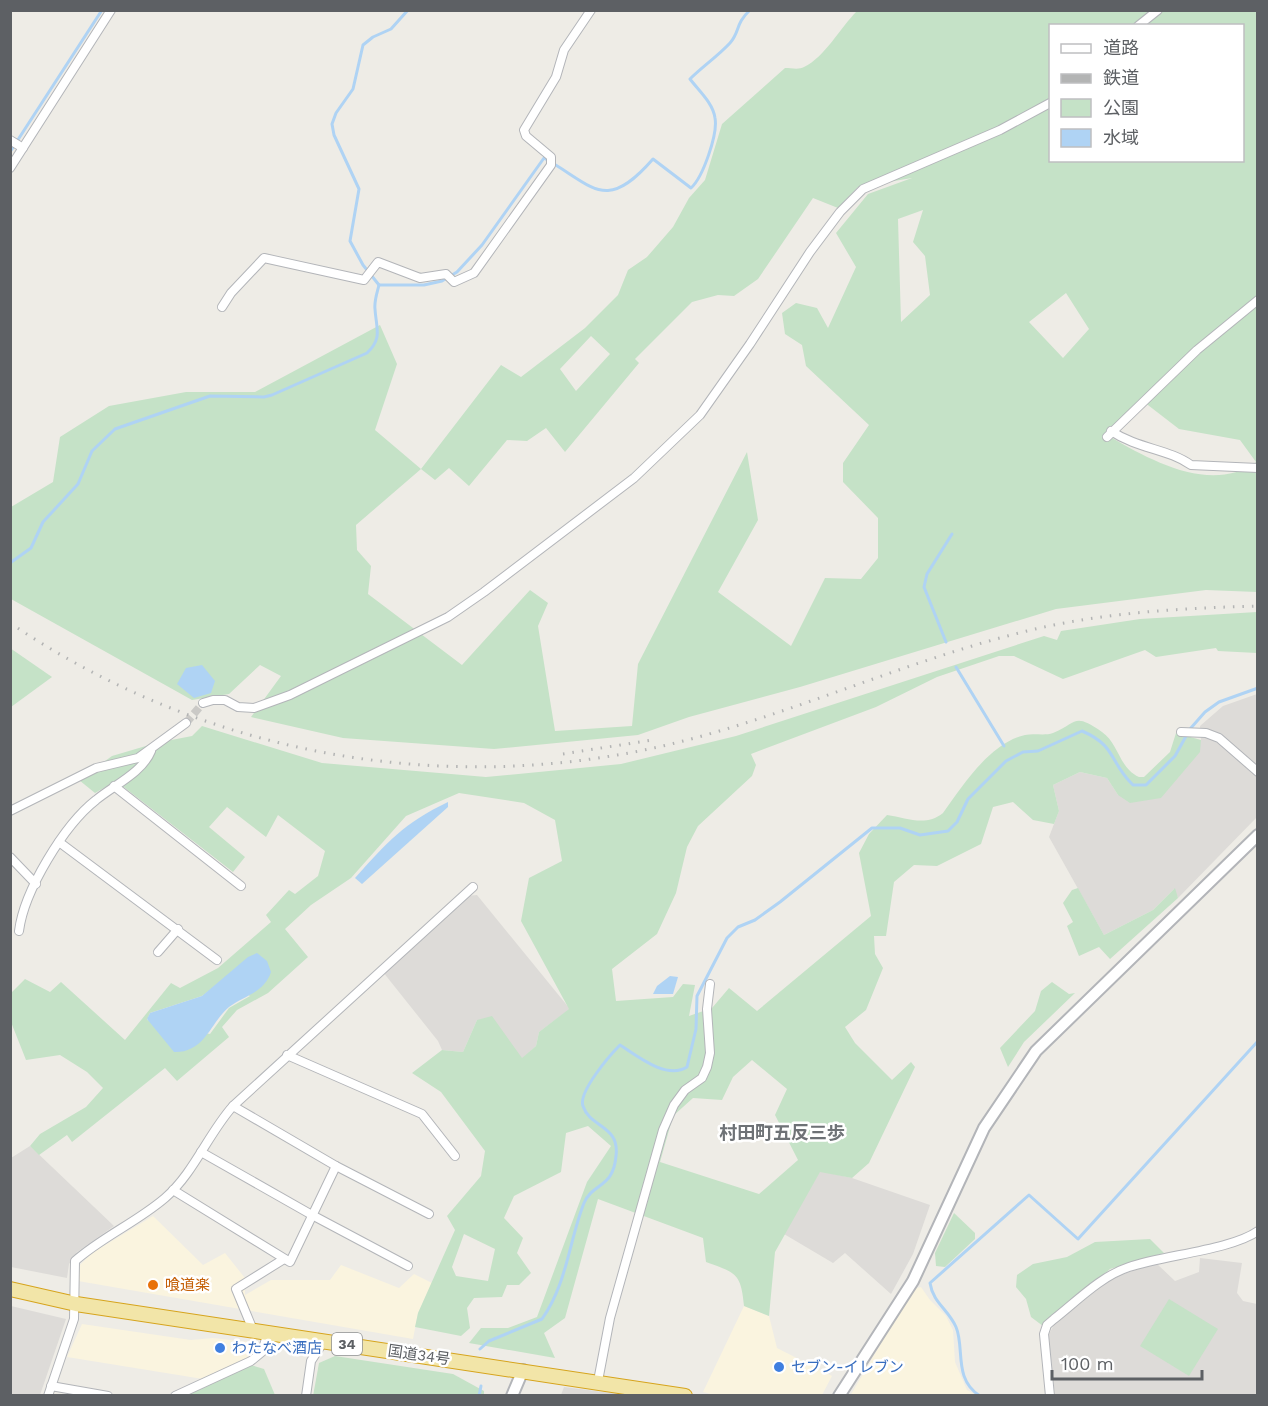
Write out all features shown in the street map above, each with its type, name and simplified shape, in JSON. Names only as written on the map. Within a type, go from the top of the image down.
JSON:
[{"type":"highway","name":"国道34号","points":[[10,1289],[76,1304],[685,1395]]},
{"type":"street","points":[[10,168],[111,10]]},
{"type":"street","points":[[222,307],[231,293],[264,258],[364,280],[378,262],[420,278],[446,274],[454,282],[474,273],[551,161],[526,136],[524,130],[556,77],[564,50],[591,10]]},
{"type":"street","points":[[1140,24],[1158,10]]},
{"type":"street","points":[[203,703],[213,699],[225,700],[238,707],[254,708],[290,695],[448,617],[484,592],[634,478],[700,415],[810,252],[840,212],[863,189],[990,134],[1049,104]]},
{"type":"street","points":[[10,140],[23,148]]},
{"type":"street","points":[[1257,300],[1197,350],[1109,434],[1129,443],[1182,458],[1191,465],[1257,468]]},
{"type":"street","points":[[19,931],[36,884],[59,842],[77,818],[114,786],[141,767],[151,751],[167,735],[186,723]]},
{"type":"street","points":[[1181,732],[1206,733],[1219,738],[1257,772]]},
{"type":"street","points":[[10,811],[72,778],[96,768],[138,758],[151,751]]},
{"type":"street","points":[[114,786],[241,886]]},
{"type":"street","points":[[839,1395],[912,1281],[984,1128],[1030,1058],[1072,1012],[1257,835]]},
{"type":"street","points":[[59,842],[138,903],[151,908],[217,960]]},
{"type":"street","points":[[10,857],[36,884]]},
{"type":"street","points":[[48,1395],[74,1319],[75,1261],[90,1248],[144,1215],[173,1190],[201,1152],[219,1122],[233,1106],[473,887]]},
{"type":"street","points":[[158,952],[178,929]]},
{"type":"street","points":[[598,1381],[610,1318],[663,1130],[674,1105],[685,1090],[702,1078],[707,1067],[710,1053],[707,1009],[710,984]]},
{"type":"street","points":[[287,1055],[422,1114],[455,1156]]},
{"type":"street","points":[[233,1106],[336,1166],[429,1214]]},
{"type":"street","points":[[201,1152],[408,1266]]},
{"type":"street","points":[[173,1190],[290,1262],[336,1166]]},
{"type":"street","points":[[1050,1395],[1044,1334],[1047,1325],[1054,1319],[1102,1282],[1128,1267],[1237,1241],[1257,1231]]},
{"type":"street","points":[[253,1330],[236,1289],[284,1259]]},
{"type":"street","points":[[175,1395],[251,1361],[262,1352],[268,1332]]},
{"type":"street","points":[[306,1395],[311,1361],[324,1341]]},
{"type":"street","points":[[512,1395],[523,1370]]},
{"type":"street","points":[[51,1386],[108,1395]]},
{"type":"shaded area","points":[[1257,694],[1257,817],[1178,898],[1174,889],[1153,910],[1104,935],[1049,837],[1059,811],[1053,785],[1080,772],[1107,778],[1118,795],[1201,740],[1200,726],[1223,706]]},
{"type":"shaded area","points":[[477,895],[570,1009],[539,1032],[536,1046],[522,1059],[477,1020],[463,1052],[442,1050],[438,1041],[383,972],[467,896]]},
{"type":"shaded area","points":[[30,1146],[114,1226],[77,1252],[69,1264],[67,1278],[11,1267],[11,1158]]},
{"type":"shaded area","points":[[820,1171],[852,1178],[930,1205],[913,1254],[891,1294],[845,1253],[833,1263],[784,1234]]},
{"type":"shaded area","points":[[153,1216],[203,1265],[225,1253],[245,1278],[245,1295],[271,1280],[330,1280],[341,1265],[399,1288],[414,1274],[432,1283],[418,1313],[413,1339],[78,1281],[80,1265],[92,1253]]},
{"type":"shaded area","points":[[1200,1258],[1242,1263],[1237,1293],[1243,1301],[1257,1304],[1257,1395],[1055,1395],[1048,1336],[1055,1323],[1112,1278],[1156,1263],[1175,1281],[1199,1272]]},
{"type":"shaded area","points":[[921,1287],[946,1316],[953,1330],[955,1362],[967,1390],[976,1395],[850,1396],[913,1289]]},
{"type":"shaded area","points":[[11,1306],[66,1319],[40,1395],[11,1395]]},
{"type":"shaded area","points":[[744,1306],[769,1316],[777,1348],[832,1376],[822,1395],[718,1396],[703,1392]]},
{"type":"shaded area","points":[[82,1324],[191,1340],[213,1338],[259,1343],[246,1359],[203,1379],[67,1357]]},
{"type":"shaded area","points":[[564,1387],[628,1395],[561,1395]]},
{"type":"green space","points":[[857,11],[1257,11],[1257,592],[1206,590],[1056,609],[800,687],[689,717],[638,735],[494,749],[343,738],[251,717],[281,676],[260,665],[229,694],[192,700],[11,599],[11,507],[53,482],[60,437],[109,406],[186,392],[255,392],[380,325],[397,364],[375,430],[421,469],[501,365],[521,377],[585,328],[618,295],[628,270],[647,257],[673,227],[689,198],[705,180],[722,124],[785,68],[804,67],[826,49]],"holes":[[[912,178],[868,194],[836,233],[856,267],[828,328],[817,308],[796,303],[782,313],[785,334],[802,345],[806,366],[869,425],[843,463],[843,482],[878,518],[878,558],[861,579],[825,578],[791,646],[718,592],[758,520],[747,452],[638,664],[632,726],[555,731],[538,626],[548,603],[530,590],[462,665],[368,594],[371,566],[357,550],[356,525],[421,469],[435,480],[449,468],[469,486],[507,440],[527,441],[546,428],[565,452],[639,363],[635,359],[692,302],[718,295],[734,296],[758,279],[813,198],[838,208],[858,187]],[[923,210],[913,242],[925,256],[930,295],[901,322],[898,219]],[[1066,293],[1089,329],[1063,358],[1029,322]],[[591,336],[610,354],[576,391],[560,369]],[[1144,402],[1179,429],[1240,440],[1256,462],[1239,471],[1221,475],[1202,475],[1164,464],[1112,438]]]},
{"type":"green space","points":[[1257,612],[1257,653],[1218,651],[1216,648],[1156,657],[1145,650],[1063,679],[1014,656],[999,656],[937,677],[876,707],[751,754],[756,765],[752,776],[698,826],[687,847],[676,893],[657,934],[612,969],[616,1001],[673,997],[683,984],[695,985],[689,1016],[712,1008],[729,988],[757,1011],[871,916],[859,853],[869,834],[887,815],[923,821],[937,817],[943,813],[978,766],[1000,747],[1025,735],[1053,733],[1076,721],[1086,722],[1108,737],[1127,768],[1139,777],[1144,777],[1170,752],[1176,733],[1201,740],[1200,752],[1161,798],[1130,803],[1118,795],[1107,778],[1080,772],[1053,785],[1059,811],[1054,824],[1033,820],[1013,802],[993,807],[981,844],[937,866],[914,865],[894,882],[886,936],[874,936],[875,954],[883,968],[866,1010],[845,1027],[855,1043],[892,1080],[911,1062],[915,1067],[869,1163],[852,1178],[820,1172],[775,1252],[769,1316],[744,1306],[739,1280],[730,1272],[706,1262],[703,1238],[598,1199],[565,1318],[544,1333],[555,1358],[469,1343],[481,1328],[508,1328],[537,1317],[587,1182],[611,1146],[588,1126],[566,1133],[561,1172],[514,1196],[504,1218],[523,1238],[517,1253],[531,1273],[519,1285],[507,1285],[502,1297],[474,1298],[467,1308],[470,1328],[461,1336],[415,1327],[418,1313],[455,1230],[447,1216],[481,1176],[485,1151],[441,1092],[412,1073],[442,1050],[463,1052],[477,1020],[492,1016],[522,1058],[536,1046],[539,1032],[569,1009],[521,921],[529,878],[562,861],[555,820],[524,803],[459,793],[406,816],[351,878],[311,905],[285,929],[308,957],[268,993],[237,1010],[222,1027],[229,1037],[177,1081],[165,1068],[72,1142],[67,1135],[39,1155],[30,1146],[40,1134],[86,1107],[103,1088],[87,1072],[60,1055],[26,1060],[11,1022],[11,993],[25,979],[50,992],[61,982],[125,1040],[171,983],[180,988],[218,968],[271,922],[266,915],[289,890],[295,894],[318,876],[325,851],[278,815],[266,837],[227,807],[209,827],[245,857],[233,872],[116,781],[95,793],[79,780],[112,756],[156,743],[192,736],[202,726],[322,763],[486,777],[621,764],[736,736],[1044,636],[1057,640],[1061,631],[1140,619]],"holes":[[[224,980],[250,996],[229,1008],[210,1034],[147,1020],[150,1013],[202,996]],[[752,1060],[787,1089],[775,1115],[798,1160],[759,1194],[660,1162],[673,1116],[693,1098],[722,1100],[733,1077]],[[464,1234],[495,1249],[488,1281],[456,1276],[452,1267]]]},
{"type":"green space","points":[[10,648],[52,677],[11,707],[10,707]]},
{"type":"green space","points":[[1078,888],[1104,935],[1153,910],[1175,888],[1178,898],[1110,959],[1099,947],[1079,956],[1067,926],[1073,922],[1063,903],[1072,890]]},
{"type":"green space","points":[[1052,982],[1069,994],[1075,993],[1024,1042],[1008,1067],[1000,1048],[1035,1011],[1041,991]]},
{"type":"green space","points":[[954,1213],[975,1233],[975,1239],[945,1267],[936,1266],[935,1253]]},
{"type":"green space","points":[[1150,1239],[1164,1253],[1110,1269],[1043,1326],[1031,1317],[1026,1299],[1016,1287],[1017,1275],[1033,1264],[1067,1257],[1095,1242]]},
{"type":"green space","points":[[1169,1299],[1218,1329],[1189,1376],[1140,1346]]},
{"type":"green space","points":[[335,1356],[453,1374],[484,1391],[484,1396],[313,1396],[319,1363]]},
{"type":"green space","points":[[251,1365],[264,1369],[275,1395],[184,1396]]},
{"type":"water","points":[[202,665],[215,681],[211,693],[194,698],[177,684],[186,668]]},
{"type":"water","points":[[448,802],[448,807],[362,884],[355,878],[397,834],[419,818]]},
{"type":"water","points":[[257,953],[267,961],[271,972],[264,985],[229,1007],[206,1036],[193,1048],[174,1052],[147,1019],[150,1013],[202,996],[248,957]]},
{"type":"water","points":[[670,976],[678,977],[673,994],[653,994],[657,986]]},
{"type":"waterway","points":[[10,152],[102,10]]},
{"type":"waterway","points":[[379,285],[363,265],[350,241],[359,189],[334,135],[332,124],[336,113],[353,89],[363,45],[373,37],[391,29],[408,10]]},
{"type":"waterway","points":[[379,285],[424,285],[442,281],[457,272],[482,245],[544,158],[599,190],[611,190],[623,186],[637,176],[653,159],[691,188],[705,165],[712,144],[715,118],[712,107],[690,79],[730,43],[750,10]]},
{"type":"waterway","points":[[10,563],[31,548],[43,522],[78,484],[92,451],[115,429],[210,396],[264,397],[272,395],[367,353],[377,337],[375,303],[379,285]]},
{"type":"waterway","points":[[946,642],[924,587],[927,574],[952,534]]},
{"type":"waterway","points":[[956,667],[1004,746]]},
{"type":"waterway","points":[[480,1349],[489,1341],[542,1319],[557,1291],[584,1203],[592,1191],[607,1180],[614,1167],[616,1156],[614,1138],[592,1119],[583,1106],[585,1092],[590,1083],[620,1045],[643,1060],[661,1068],[679,1070],[687,1067],[696,1029],[697,996],[727,938],[738,927],[755,920],[780,902],[872,828],[900,828],[920,835],[948,831],[957,822],[968,799],[1006,761],[1023,752],[1038,751],[1082,731],[1107,749],[1125,777],[1133,785],[1146,785],[1175,756],[1190,729],[1205,712],[1219,702],[1258,688]]},
{"type":"waterway","points":[[980,1396],[966,1381],[961,1363],[959,1335],[949,1315],[934,1296],[930,1283],[1029,1195],[1078,1239],[1258,1041]]},
{"type":"waterway","points":[[479,1396],[481,1386]]},
{"type":"tunnel","points":[[186,723],[203,703]]},
{"type":"railway","points":[[10,623],[89,670],[171,708],[256,737],[344,756],[433,766],[523,766],[613,756],[702,736],[788,709],[957,650],[1044,627],[1150,612],[1258,606]]},
{"type":"railway","points":[[563,754],[652,740]]},
{"type":"place","name":"喰道楽","points":[[153,1285]]},
{"type":"place","name":"わたなべ酒店","points":[[220,1348]]},
{"type":"place","name":"セブン-イレブン","points":[[779,1367]]},
{"type":"district","name":"村田町五反三歩","points":[[782,1132]]}]
